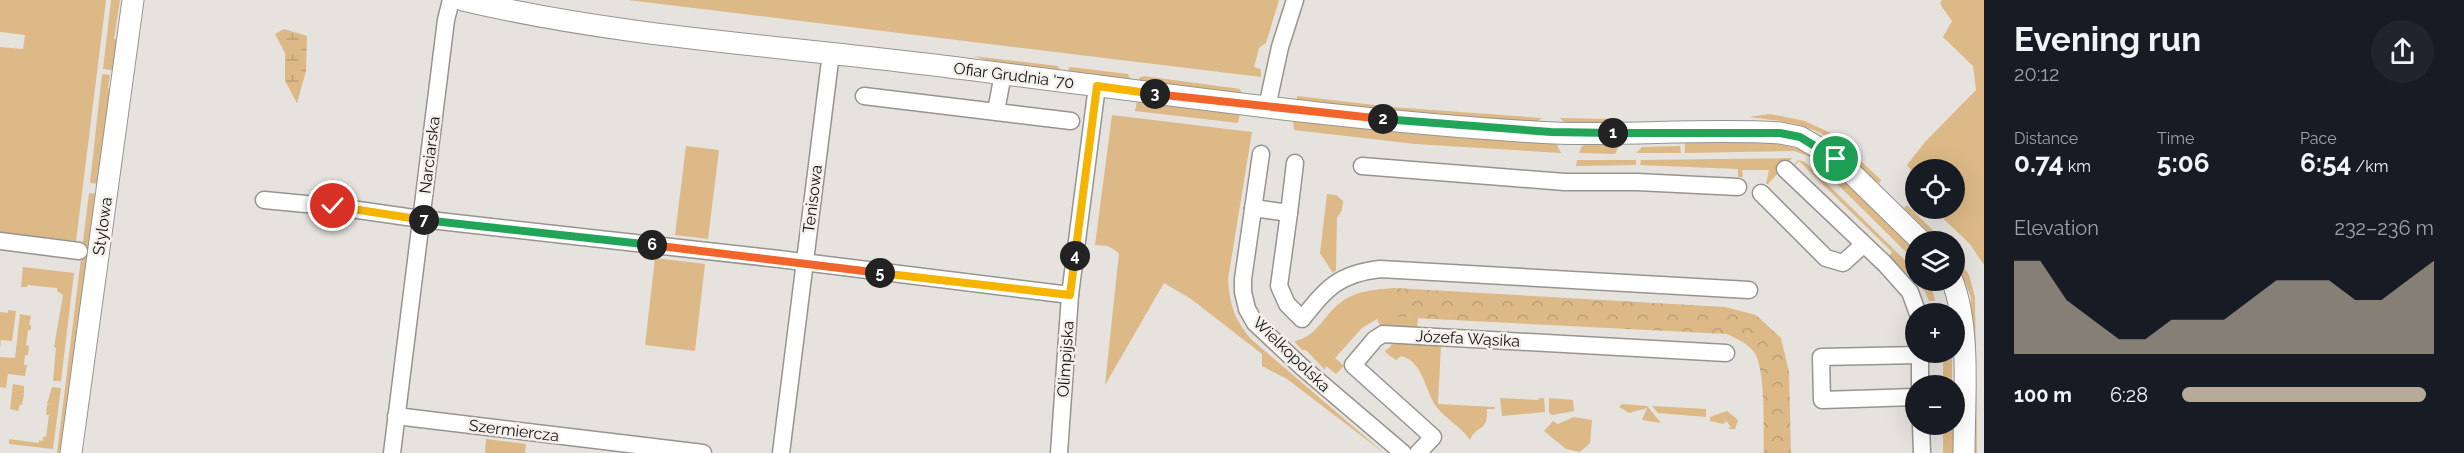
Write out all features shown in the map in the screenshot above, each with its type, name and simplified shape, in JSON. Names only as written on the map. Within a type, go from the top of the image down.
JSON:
[{"type":"street","name":"Stylowa","points":[[71,453],[133,0]]},
{"type":"street","name":"Narciarska","points":[[392,453],[446,20],[451,0]]},
{"type":"street","name":"Ofiar Grudnia '70","points":[[463,0],[529,15],[627,30],[1433,125],[1560,133],[1780,133],[1800,137],[1836,159],[1911,231]]},
{"type":"street","points":[[1267,107],[1280,47],[1294,0]]},
{"type":"street","name":"Tenisowa","points":[[781,453],[831,53]]},
{"type":"street","points":[[996,111],[1003,74]]},
{"type":"street","name":"Olimpijska","points":[[1059,453],[1070,295],[1097,86]]},
{"type":"street","points":[[864,96],[1071,121]]},
{"type":"street","name":"Wielkopolska","points":[[1261,154],[1243,279],[1247,309],[1256,323],[1302,367],[1403,453]]},
{"type":"street","points":[[1295,163],[1279,286],[1287,304],[1302,319],[1321,295],[1341,278],[1357,272],[1380,269],[1749,290]]},
{"type":"street","points":[[1362,166],[1565,182],[1637,182],[1738,187]]},
{"type":"street","points":[[1785,169],[1885,264],[1910,292],[1914,303]]},
{"type":"street","points":[[1761,193],[1826,258],[1843,263],[1863,245]]},
{"type":"street","points":[[264,200],[1070,295]]},
{"type":"street","points":[[1253,208],[1288,213]]},
{"type":"street","points":[[0,242],[80,250]]},
{"type":"street","points":[[1955,291],[1961,315],[1964,453]]},
{"type":"street","name":"Józefa Wąsika","points":[[1418,453],[1433,437],[1353,365],[1375,339],[1383,334],[1726,353]]},
{"type":"street","points":[[1905,354],[1821,357],[1822,400],[1905,397]]},
{"type":"street","name":"Szermiercza","points":[[396,416],[703,453]]},
{"type":"street","points":[[1921,435],[1922,453]]},
{"type":"green space","points":[[0,0],[106,0],[76,241],[0,232],[0,47],[23,49],[25,35],[0,32]]},
{"type":"green space","points":[[111,0],[120,0],[114,39],[118,40],[118,71],[103,69]]},
{"type":"green space","points":[[628,0],[1279,0],[1266,43],[1259,48],[1254,67],[1261,69],[1261,77]]},
{"type":"green space","points":[[1942,0],[1984,0],[1984,265],[1965,239],[1965,231],[1956,231],[1944,219],[1965,219],[1965,159],[1912,159],[1925,142],[1976,90],[1973,66],[1943,37],[1952,21],[1940,4]]},
{"type":"green space","points":[[284,29],[307,36],[306,71],[297,103],[285,81],[285,53],[275,34]]},
{"type":"green space","points":[[973,56],[1058,66],[1060,71],[1004,65]]},
{"type":"green space","points":[[1070,67],[1128,74],[1131,81],[1067,72]]},
{"type":"green space","points":[[102,74],[110,75],[108,88],[114,89],[102,184],[90,183]]},
{"type":"green space","points":[[1144,76],[1240,89],[1242,94],[1139,81],[1139,78]]},
{"type":"green space","points":[[1297,96],[1392,107],[1542,118],[1536,122],[1446,117],[1297,101]]},
{"type":"green space","points":[[1137,101],[1240,113],[1238,123],[1135,111]]},
{"type":"green space","points":[[1770,114],[1805,121],[1831,133],[1881,180],[1880,183],[1864,172],[1838,145],[1818,132],[1796,124],[1749,117]]},
{"type":"green space","points":[[1112,115],[1252,132],[1228,279],[1234,311],[1251,339],[1384,453],[1287,379],[1262,366],[1262,354],[1191,299],[1164,283],[1105,385],[1119,253],[1108,246],[1095,245]]},
{"type":"green space","points":[[1560,118],[1616,119],[1619,123],[1566,124]]},
{"type":"green space","points":[[1293,120],[1414,134],[1549,142],[1557,145],[1561,153],[1415,144],[1294,130]]},
{"type":"green space","points":[[1771,142],[1803,150],[1821,158],[1905,238],[1905,251],[1810,157],[1794,151],[1685,153],[1685,143]]},
{"type":"green space","points":[[1587,144],[1619,146],[1615,154],[1579,153],[1582,146]]},
{"type":"green space","points":[[686,146],[719,150],[708,239],[675,235]]},
{"type":"green space","points":[[1680,146],[1681,153],[1636,153],[1642,147]]},
{"type":"green space","points":[[1792,158],[1768,184],[1766,184],[1769,170],[1742,170],[1743,177],[1738,177],[1738,169],[1640,165],[1641,160]]},
{"type":"green space","points":[[1577,160],[1636,160],[1636,165],[1576,166]]},
{"type":"green space","points":[[1798,160],[1805,162],[1905,260],[1905,272],[1889,256],[1892,252],[1799,161],[1789,171]]},
{"type":"green space","points":[[89,193],[100,194],[64,453],[57,453]]},
{"type":"green space","points":[[1327,194],[1336,195],[1343,201],[1342,210],[1337,218],[1336,270],[1333,273],[1320,253]]},
{"type":"green space","points":[[1915,219],[1921,219],[1934,231],[1928,231]]},
{"type":"green space","points":[[655,258],[705,264],[695,351],[645,345]]},
{"type":"green space","points":[[23,267],[74,273],[61,381],[53,381],[56,348],[54,347],[63,295],[57,291],[57,288],[28,285],[21,287]]},
{"type":"green space","points":[[1965,269],[1975,297],[1977,453],[1973,453],[1971,298]]},
{"type":"green space","points":[[1394,288],[1394,317],[1418,318],[1417,330],[1382,330],[1377,319],[1362,328],[1335,358],[1344,366],[1336,374],[1326,366],[1325,370],[1294,341],[1308,336],[1334,308],[1353,295]]},
{"type":"green space","points":[[1394,288],[1725,307],[1756,315],[1781,338],[1789,372],[1791,453],[1764,453],[1764,415],[1758,360],[1748,346],[1727,334],[1394,317]]},
{"type":"green space","points":[[1933,291],[1935,301],[1929,301],[1925,292]]},
{"type":"green space","points":[[8,310],[16,311],[12,341],[1,340],[0,349],[0,312],[8,313]]},
{"type":"green space","points":[[20,314],[31,316],[29,325],[31,325],[31,330],[28,330],[26,345],[29,346],[28,355],[25,355],[24,365],[27,365],[25,376],[8,374],[6,388],[0,387],[0,357],[15,358]]},
{"type":"green space","points":[[1391,341],[1441,346],[1438,404],[1495,407],[1495,409],[1487,409],[1486,422],[1470,440],[1436,406],[1423,377],[1414,364],[1401,356],[1396,360],[1386,353],[1385,351],[1391,346]]},
{"type":"green space","points":[[1943,363],[1952,363],[1952,375],[1943,375]]},
{"type":"green space","points":[[13,384],[24,386],[24,393],[21,393],[24,394],[22,405],[18,411],[10,409]]},
{"type":"green space","points":[[52,387],[61,388],[53,449],[9,444],[9,439],[39,443],[39,440],[43,441],[43,437],[46,437],[49,415],[46,415],[47,405],[50,405],[47,404]]},
{"type":"green space","points":[[1500,398],[1538,400],[1544,398],[1545,412],[1502,416]]},
{"type":"green space","points":[[1549,398],[1573,400],[1574,411],[1552,415],[1549,413]]},
{"type":"green space","points":[[1622,404],[1647,406],[1661,423],[1642,420],[1647,408],[1629,413],[1619,407]]},
{"type":"green space","points":[[1652,406],[1706,409],[1706,417],[1658,413]]},
{"type":"green space","points":[[1727,411],[1738,420],[1735,429],[1728,429],[1731,427],[1723,417],[1726,422],[1723,424],[1710,421],[1710,417]]},
{"type":"green space","points":[[1574,417],[1592,420],[1590,443],[1580,452],[1566,449],[1544,431],[1553,421],[1558,424]]},
{"type":"green space","points":[[1943,435],[1953,435],[1953,453],[1943,453]]},
{"type":"green space","points":[[486,439],[526,444],[525,453],[485,453]]},
{"type":"route","points":[[333,206],[421,219],[779,259],[827,267],[1070,295],[1097,86],[1433,125],[1569,133],[1758,131],[1780,133],[1800,137],[1836,159]]}]
